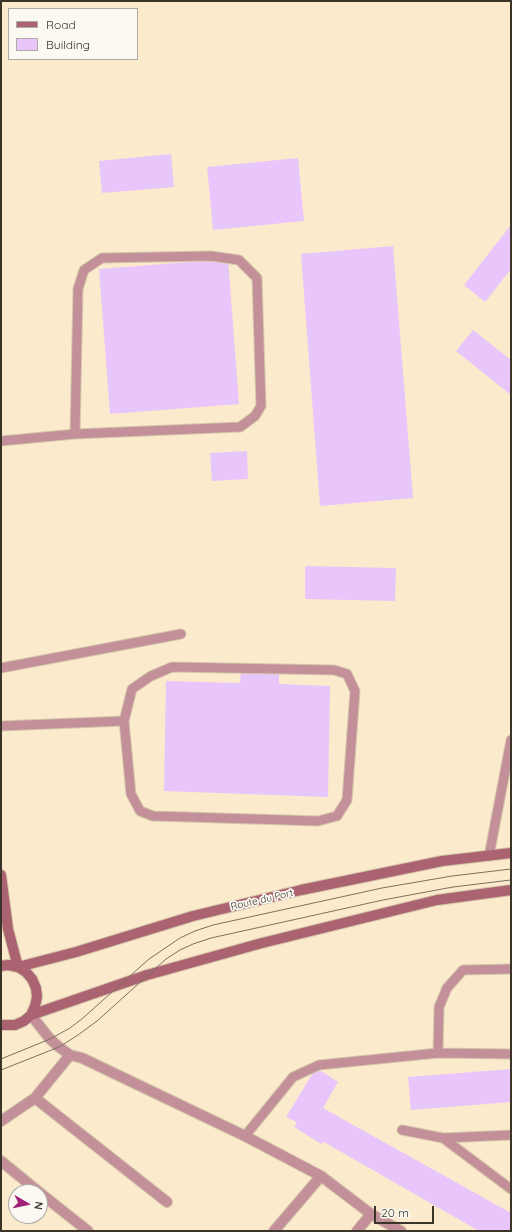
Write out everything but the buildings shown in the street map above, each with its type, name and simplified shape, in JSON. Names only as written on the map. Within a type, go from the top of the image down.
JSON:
[{"type":"main road","name":"Route du Port","points":[[1,966],[8,965],[18,967],[76,952],[193,916],[293,892],[442,862],[511,853]]},
{"type":"main road","points":[[1,875],[8,929],[18,967],[26,972],[32,979],[36,988],[37,997],[35,1006],[30,1015],[24,1021],[16,1025],[1,1025]]},
{"type":"main road","points":[[30,1015],[148,975],[262,943],[437,900],[511,890]]},
{"type":"street","points":[[30,1015],[50,1039],[70,1055],[82,1058],[245,1136],[321,1176],[371,1214],[401,1231]]},
{"type":"street","points":[[1,1121],[35,1098],[70,1055]]},
{"type":"street","points":[[35,1098],[167,1202]]},
{"type":"street","points":[[1,1161],[30,1184]]},
{"type":"street","points":[[274,1231],[321,1176]]},
{"type":"street","points":[[48,1198],[88,1231]]},
{"type":"street","points":[[357,1231],[371,1214]]},
{"type":"lane","points":[[1,441],[75,434],[240,427],[255,416],[262,406],[257,278],[239,260],[210,256],[102,258],[84,270],[78,289],[75,434]]},
{"type":"lane","points":[[1,668],[181,634]]},
{"type":"lane","points":[[172,667],[334,670],[347,674],[354,691],[347,800],[336,816],[318,821],[153,816],[140,811],[131,794],[124,720],[132,689],[151,676],[172,667]]},
{"type":"lane","points":[[1,726],[124,720]]},
{"type":"lane","points":[[489,856],[507,787],[511,740]]},
{"type":"lane","points":[[438,1053],[439,1007],[447,988],[463,970],[511,968]]},
{"type":"lane","points":[[245,1136],[293,1077],[319,1065],[438,1053],[511,1054]]},
{"type":"lane","points":[[402,1130],[443,1138],[511,1135]]},
{"type":"lane","points":[[443,1138],[511,1189]]},
{"type":"tram line","points":[[1,1059],[50,1039],[70,1028],[149,959],[180,938],[195,931],[213,925],[382,888],[452,876],[511,869]]},
{"type":"tram line","points":[[1,1070],[59,1047],[78,1035],[97,1021],[166,959],[193,944],[211,938],[383,900],[453,887],[511,880]]}]
